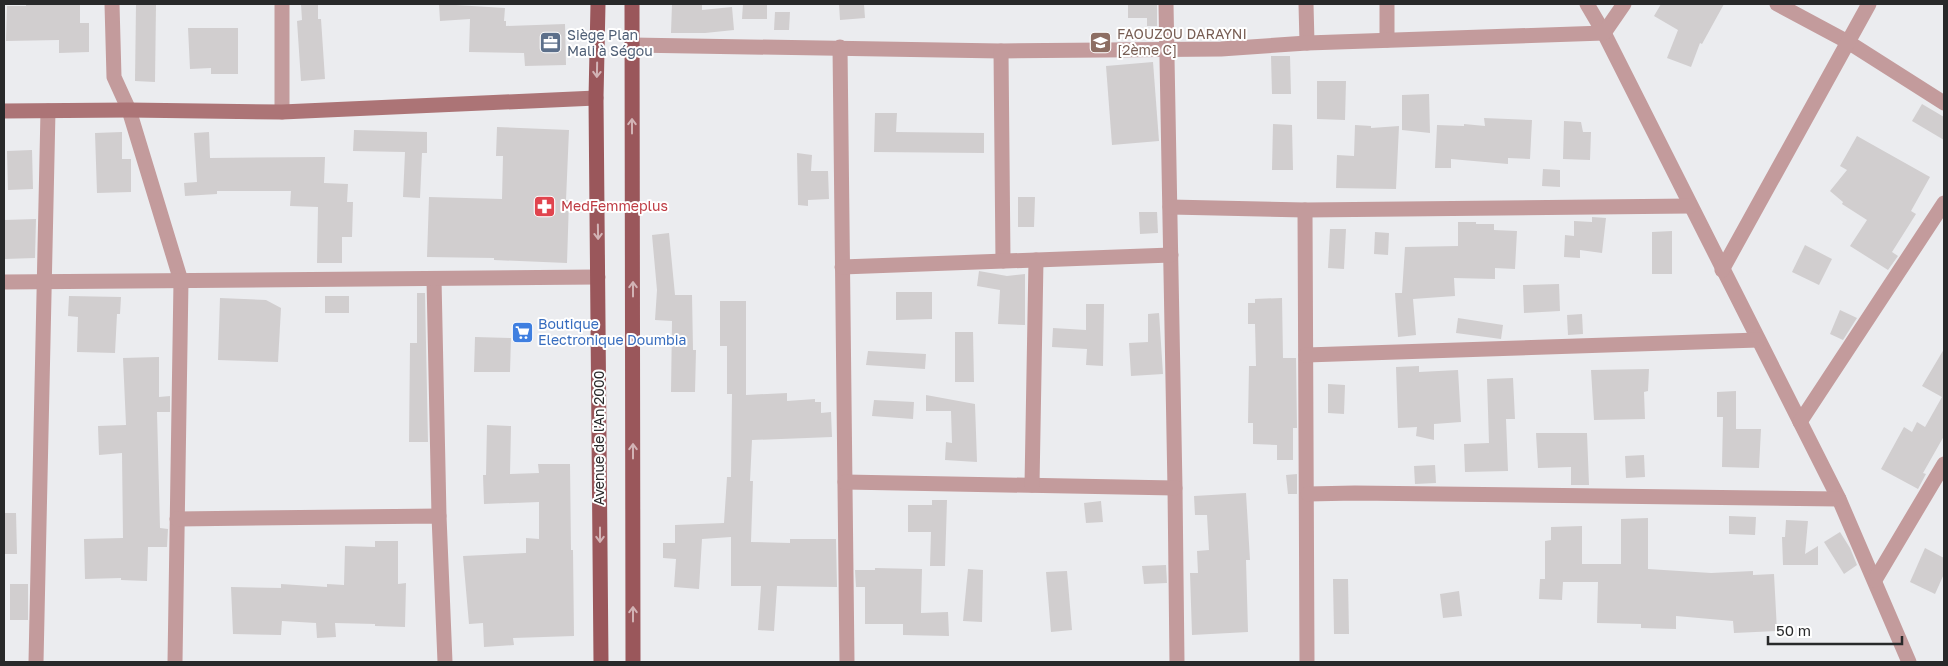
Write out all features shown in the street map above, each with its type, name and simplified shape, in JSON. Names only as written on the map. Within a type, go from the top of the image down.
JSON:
[{"type":"main road","name":"Avenue de l'An 2000","points":[[598,4],[596,98],[601,662]]},
{"type":"main road","points":[[632,4],[633,662]]},
{"type":"street","points":[[112,4],[114,77],[129,110],[181,281],[175,662]]},
{"type":"street","points":[[282,4],[282,112]]},
{"type":"street","points":[[1166,4],[1177,662]]},
{"type":"street","points":[[1306,4],[1308,43]]},
{"type":"street","points":[[1387,4],[1387,40]]},
{"type":"street","points":[[1587,4],[1604,33],[1722,270],[1839,498],[1909,662]]},
{"type":"street","points":[[1604,33],[1624,4]]},
{"type":"street","points":[[1777,4],[1848,42],[1943,99]]},
{"type":"street","points":[[1722,270],[1869,4]]},
{"type":"street","points":[[632,45],[1001,51],[1221,49],[1308,43],[1604,33]]},
{"type":"street","points":[[840,47],[847,662]]},
{"type":"street","points":[[1001,51],[1003,261]]},
{"type":"street","points":[[4,111],[282,112],[596,98]]},
{"type":"street","points":[[36,662],[48,112]]},
{"type":"street","points":[[1800,422],[1944,203]]},
{"type":"street","points":[[1170,207],[1305,210],[1690,206]]},
{"type":"street","points":[[1305,210],[1308,494],[1307,662]]},
{"type":"street","points":[[842,267],[1171,255]]},
{"type":"street","points":[[1032,485],[1036,260]]},
{"type":"street","points":[[4,282],[598,277]]},
{"type":"street","points":[[434,279],[439,516],[445,662]]},
{"type":"street","points":[[1306,355],[1758,340]]},
{"type":"street","points":[[1875,580],[1944,464]]},
{"type":"street","points":[[845,482],[1175,488]]},
{"type":"street","points":[[1308,494],[1839,498]]},
{"type":"street","points":[[177,519],[439,516]]},
{"type":"building","points":[[26,4],[80,4],[80,23],[89,23],[89,52],[59,53],[59,40],[6,41],[7,6],[26,6]]},
{"type":"building","points":[[136,4],[156,4],[155,82],[135,81]]},
{"type":"building","points":[[301,4],[318,4],[318,19],[321,19],[325,79],[301,81],[297,21],[302,20]]},
{"type":"building","points":[[439,4],[505,8],[504,21],[506,21],[506,26],[565,24],[566,65],[525,66],[524,53],[469,52],[470,19],[440,21]]},
{"type":"building","points":[[672,4],[702,4],[702,10],[732,7],[734,30],[705,33],[671,33]]},
{"type":"building","points":[[743,4],[767,4],[767,19],[742,19]]},
{"type":"building","points":[[839,4],[864,4],[865,18],[840,20]]},
{"type":"building","points":[[1128,4],[1157,4],[1157,26],[1147,26],[1147,18],[1128,18]]},
{"type":"building","points":[[1661,4],[1724,4],[1702,44],[1700,43],[1691,67],[1667,58],[1678,30],[1654,16]]},
{"type":"building","points":[[775,12],[790,12],[789,30],[774,30]]},
{"type":"building","points":[[188,28],[238,28],[238,74],[211,74],[211,68],[190,69]]},
{"type":"building","points":[[1271,56],[1290,56],[1291,94],[1272,94]]},
{"type":"building","points":[[1153,62],[1159,141],[1112,145],[1106,66]]},
{"type":"building","points":[[1317,81],[1346,81],[1345,120],[1317,119]]},
{"type":"building","points":[[1429,94],[1430,133],[1402,130],[1402,95]]},
{"type":"building","points":[[1922,104],[1944,117],[1944,140],[1912,121]]},
{"type":"building","points":[[875,113],[897,113],[896,132],[984,133],[984,153],[874,152]]},
{"type":"building","points":[[1484,118],[1532,120],[1530,159],[1508,158],[1508,164],[1451,159],[1451,168],[1435,168],[1437,125],[1464,126],[1464,124],[1485,126]]},
{"type":"building","points":[[1564,121],[1581,122],[1583,132],[1591,132],[1590,160],[1563,159]]},
{"type":"building","points":[[1273,124],[1292,125],[1293,170],[1272,170]]},
{"type":"building","points":[[1355,125],[1371,126],[1371,128],[1399,126],[1396,189],[1336,188],[1337,155],[1354,156]]},
{"type":"building","points":[[497,127],[569,130],[566,200],[569,200],[567,263],[494,260],[494,258],[427,257],[429,197],[502,199],[503,156],[496,156]]},
{"type":"building","points":[[354,130],[427,132],[427,153],[422,153],[420,198],[403,197],[405,152],[353,151]]},
{"type":"building","points":[[122,132],[122,159],[131,159],[131,192],[97,193],[95,133]]},
{"type":"building","points":[[209,132],[210,158],[325,157],[324,183],[348,184],[347,202],[353,202],[352,237],[342,237],[342,263],[317,263],[318,207],[290,206],[291,191],[217,191],[217,194],[185,196],[184,183],[197,182],[194,133]]},
{"type":"building","points":[[1857,136],[1930,177],[1911,211],[1916,214],[1892,252],[1898,256],[1888,270],[1850,246],[1867,220],[1842,204],[1843,202],[1830,191],[1847,170],[1840,166]]},
{"type":"building","points":[[32,150],[33,189],[8,190],[7,151]]},
{"type":"building","points":[[797,153],[812,155],[811,171],[828,171],[829,199],[808,200],[808,206],[798,205]]},
{"type":"building","points":[[1543,169],[1560,170],[1560,187],[1542,186]]},
{"type":"building","points":[[1018,197],[1035,197],[1034,227],[1018,227]]},
{"type":"building","points":[[1139,212],[1157,212],[1158,233],[1140,234]]},
{"type":"building","points":[[1592,217],[1606,218],[1602,253],[1580,250],[1580,258],[1564,257],[1565,235],[1574,236],[1574,221],[1592,222]]},
{"type":"building","points":[[36,219],[35,258],[4,259],[4,220]]},
{"type":"building","points":[[1458,222],[1494,224],[1494,230],[1517,231],[1515,269],[1495,268],[1495,279],[1454,278],[1455,296],[1413,299],[1416,335],[1398,337],[1395,293],[1402,293],[1405,247],[1458,246]]},
{"type":"building","points":[[1330,229],[1346,229],[1344,269],[1328,268]]},
{"type":"building","points":[[1672,231],[1672,274],[1652,274],[1652,232]]},
{"type":"building","points":[[1375,232],[1389,233],[1388,255],[1374,254]]},
{"type":"building","points":[[669,233],[675,295],[692,295],[693,350],[696,350],[695,392],[671,392],[672,321],[655,320],[657,290],[652,235]]},
{"type":"building","points":[[1805,245],[1832,259],[1819,285],[1792,272]]},
{"type":"building","points":[[979,271],[1007,276],[1025,274],[1025,325],[998,324],[1000,290],[977,286]]},
{"type":"building","points":[[1559,284],[1560,311],[1524,313],[1523,285]]},
{"type":"building","points":[[896,292],[932,292],[932,319],[896,320]]},
{"type":"building","points":[[417,293],[425,293],[428,442],[409,442],[410,343],[417,343]]},
{"type":"building","points":[[69,296],[121,297],[120,314],[117,314],[115,353],[77,352],[78,317],[68,316]]},
{"type":"building","points":[[325,296],[349,296],[349,313],[325,313]]},
{"type":"building","points":[[220,298],[266,300],[281,308],[278,362],[218,360]]},
{"type":"building","points":[[1282,298],[1283,358],[1296,358],[1297,428],[1293,428],[1293,460],[1277,460],[1277,445],[1253,444],[1253,423],[1248,423],[1249,366],[1256,366],[1255,324],[1248,324],[1248,303],[1255,303],[1255,299]]},
{"type":"building","points":[[720,301],[746,301],[746,395],[787,393],[787,401],[815,399],[815,402],[821,402],[821,413],[831,412],[832,437],[752,440],[750,481],[753,481],[751,542],[790,543],[790,539],[836,539],[837,587],[777,586],[774,631],[758,630],[761,586],[731,586],[731,537],[702,539],[699,589],[674,587],[676,559],[663,558],[663,543],[675,543],[675,525],[724,523],[727,477],[731,477],[732,394],[727,394],[727,346],[720,346]]},
{"type":"building","points":[[1086,304],[1104,304],[1103,366],[1086,365],[1087,349],[1052,347],[1053,328],[1086,330]]},
{"type":"building","points":[[1840,310],[1857,318],[1843,340],[1830,334]]},
{"type":"building","points":[[1159,313],[1163,374],[1131,376],[1129,343],[1148,342],[1148,314]]},
{"type":"building","points":[[1582,314],[1583,334],[1568,335],[1567,315]]},
{"type":"building","points":[[1458,318],[1503,325],[1501,339],[1456,333]]},
{"type":"building","points":[[955,332],[973,332],[974,382],[955,382]]},
{"type":"building","points":[[475,337],[511,338],[510,372],[474,372]]},
{"type":"building","points":[[1944,349],[1944,436],[1923,473],[1926,474],[1918,489],[1881,469],[1904,427],[1912,432],[1917,422],[1925,427],[1942,397],[1922,386]]},
{"type":"building","points":[[868,351],[926,354],[925,369],[866,365]]},
{"type":"building","points":[[159,357],[159,397],[170,396],[170,412],[157,412],[160,528],[168,529],[167,547],[148,547],[147,581],[121,580],[121,578],[85,579],[84,539],[123,538],[122,453],[99,455],[98,426],[126,425],[123,358]]},
{"type":"building","points":[[1419,366],[1419,372],[1458,370],[1461,422],[1434,424],[1434,440],[1416,436],[1417,427],[1398,428],[1396,367]]},
{"type":"building","points":[[1649,369],[1648,391],[1644,392],[1645,419],[1594,420],[1591,370]]},
{"type":"building","points":[[1513,378],[1515,419],[1506,419],[1508,471],[1465,472],[1464,444],[1489,443],[1487,379]]},
{"type":"building","points":[[1328,384],[1345,385],[1344,414],[1328,413]]},
{"type":"building","points":[[1736,391],[1736,429],[1761,429],[1759,468],[1722,467],[1723,417],[1717,417],[1717,392]]},
{"type":"building","points":[[926,395],[975,404],[977,462],[945,460],[946,442],[952,443],[951,411],[926,411]]},
{"type":"building","points":[[874,400],[914,402],[913,419],[872,416]]},
{"type":"building","points":[[487,425],[511,426],[510,474],[539,473],[538,464],[570,464],[574,636],[513,638],[514,645],[484,647],[483,623],[469,624],[463,556],[526,553],[526,538],[539,539],[539,502],[484,504],[483,475],[486,475]]},
{"type":"building","points":[[1536,433],[1587,433],[1589,485],[1571,485],[1571,467],[1538,468]]},
{"type":"building","points":[[1644,455],[1645,477],[1626,478],[1625,456]]},
{"type":"building","points":[[1435,465],[1436,483],[1415,484],[1414,466]]},
{"type":"building","points":[[1297,474],[1297,494],[1288,494],[1286,475]]},
{"type":"building","points":[[1246,493],[1250,560],[1246,560],[1248,632],[1192,635],[1190,573],[1198,573],[1197,551],[1209,550],[1207,515],[1195,515],[1194,496]]},
{"type":"building","points":[[932,500],[947,500],[945,566],[930,566],[931,532],[908,532],[908,505],[932,505]]},
{"type":"building","points":[[1101,501],[1103,522],[1086,523],[1084,503]]},
{"type":"building","points":[[4,513],[16,513],[17,554],[4,554]]},
{"type":"building","points":[[1729,516],[1756,517],[1755,535],[1729,534]]},
{"type":"building","points":[[1648,518],[1648,569],[1711,573],[1753,571],[1753,575],[1774,574],[1777,631],[1734,633],[1733,621],[1676,616],[1676,629],[1641,628],[1641,624],[1597,623],[1598,582],[1563,582],[1562,600],[1539,599],[1540,579],[1545,579],[1545,541],[1551,540],[1551,527],[1582,526],[1582,564],[1621,564],[1621,519]]},
{"type":"building","points":[[1786,520],[1808,521],[1805,554],[1818,546],[1818,565],[1783,565],[1782,537],[1785,537]]},
{"type":"building","points":[[1840,532],[1850,548],[1857,565],[1844,574],[1824,542]]},
{"type":"building","points":[[375,541],[398,541],[398,584],[406,583],[405,627],[335,623],[336,637],[317,638],[316,623],[282,621],[281,635],[233,634],[231,587],[281,588],[281,584],[327,587],[327,584],[344,585],[345,546],[375,547]]},
{"type":"building","points":[[1925,548],[1944,558],[1944,574],[1935,594],[1910,582]]},
{"type":"building","points":[[1166,565],[1167,583],[1144,584],[1142,566]]},
{"type":"building","points":[[875,568],[922,569],[921,613],[948,612],[949,636],[903,635],[903,624],[865,624],[865,587],[856,587],[855,570],[875,570]]},
{"type":"building","points":[[968,569],[983,570],[982,622],[963,621]]},
{"type":"building","points":[[1067,571],[1072,630],[1051,632],[1046,572]]},
{"type":"building","points":[[1333,579],[1348,579],[1349,634],[1334,634]]},
{"type":"building","points":[[10,584],[28,584],[28,620],[10,620]]},
{"type":"building","points":[[1459,591],[1462,616],[1443,618],[1440,594]]},
{"type":"place","name":"FAOUZOU DARAYNI [2ème C]","points":[[1101,42]]},
{"type":"place","name":"Siège Plan Mali à Ségou","points":[[551,43]]},
{"type":"place","name":"MedFemmeplus","points":[[545,206]]},
{"type":"place","name":"Boutique Electronique Doumbia","points":[[522,332]]}]
